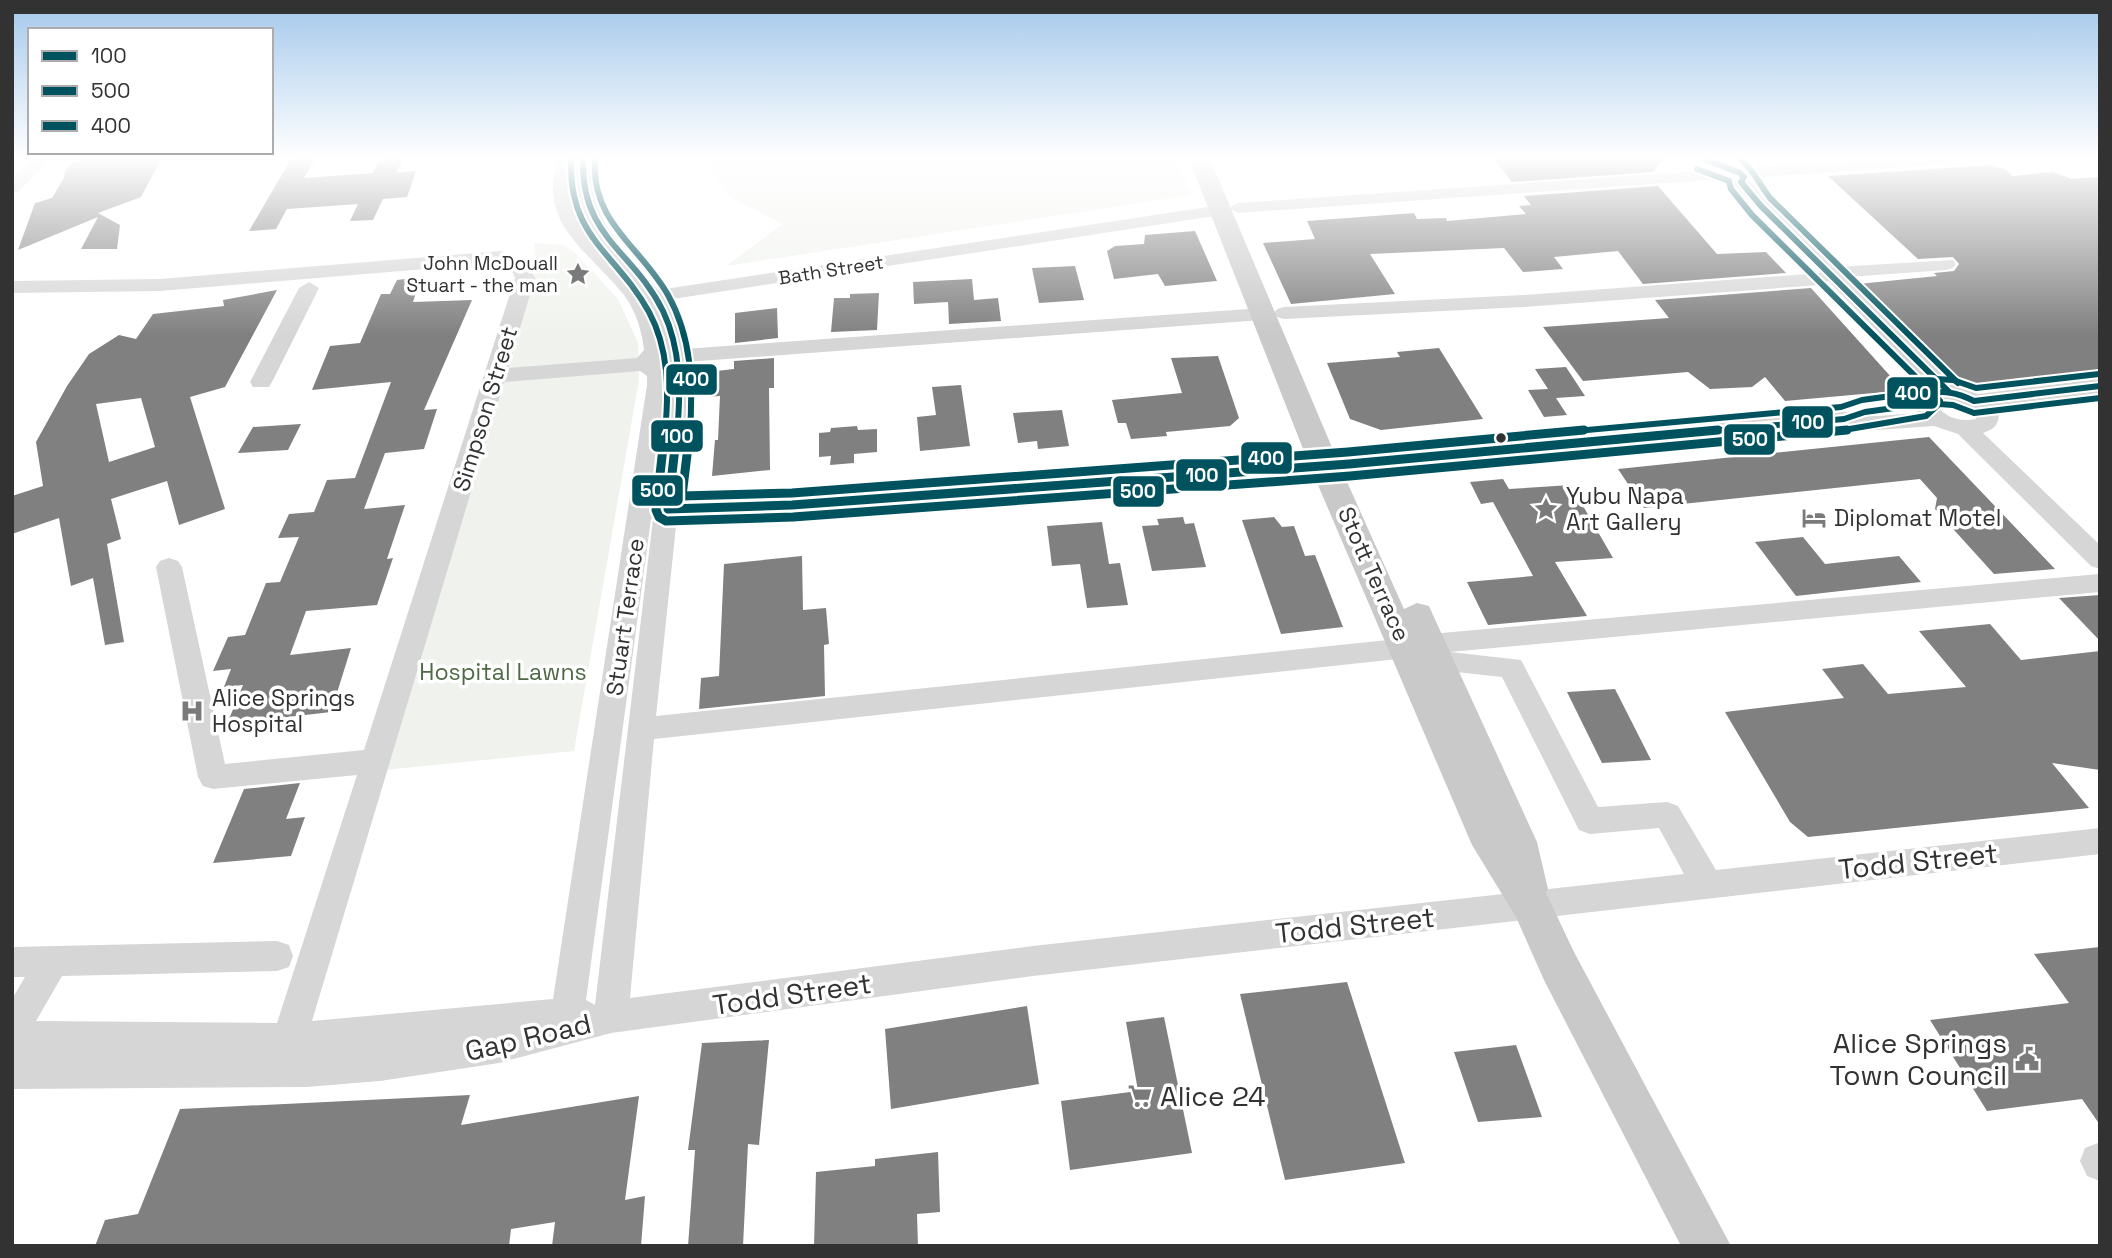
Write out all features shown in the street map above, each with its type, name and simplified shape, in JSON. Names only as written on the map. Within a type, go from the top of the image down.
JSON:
[{"type":"main road","name":"Stott Terrace","points":[[1233,218],[1337,464],[1425,651],[1492,845],[1531,905],[1626,1096],[1707,1246]]},
{"type":"main road","name":"Stott Terrace","points":[[1626,1096],[1731,1246]]},
{"type":"street","name":"Stuart Terrace","points":[[566,1022],[653,519],[680,388],[669,323],[591,247],[569,218]]},
{"type":"street","name":"Stuart Terrace","points":[[592,218],[649,304],[655,351],[644,364],[657,373],[658,385],[640,729],[611,1017]]},
{"type":"street","name":"Bath Street","points":[[649,304],[752,282],[1172,218]]},
{"type":"street","points":[[1770,218],[1832,274],[1935,402],[1977,417],[2100,400]]},
{"type":"street","name":"Simpson Street","points":[[12,286],[314,280],[473,257],[501,257],[519,265],[525,278],[289,1040]]},
{"type":"street","points":[[495,376],[676,359],[1273,313],[1523,300],[1936,264]]},
{"type":"street","points":[[261,382],[314,280],[365,284]]},
{"type":"street","points":[[1977,417],[2100,386]]},
{"type":"street","points":[[653,519],[739,517],[792,505],[1337,464],[1844,419],[1877,423],[1935,402],[1977,417],[2100,542]]},
{"type":"street","points":[[1977,417],[2100,560]]},
{"type":"street","points":[[169,567],[213,777],[375,761]]},
{"type":"street","points":[[640,729],[2100,583]]},
{"type":"street","points":[[1425,651],[1511,667],[1590,821],[1667,815],[1707,884]]},
{"type":"street","name":"Todd Street","points":[[611,1017],[1033,961],[2100,841]]},
{"type":"street","points":[[12,1031],[25,966],[277,956]]},
{"type":"street","name":"Gap Road","points":[[12,1038],[289,1040],[611,1017]]},
{"type":"street","name":"Gap Road","points":[[12,1072],[318,1069],[450,1055],[499,1046],[566,1022]]},
{"type":"green space","points":[[770,218],[1043,218],[726,266],[783,224]]},
{"type":"green space","name":"Hospital Lawns","points":[[534,243],[562,245],[573,251],[618,299],[638,343],[639,380],[574,751],[384,770],[537,266]]},
{"type":"building","points":[[30,218],[96,218],[18,250]]},
{"type":"building","points":[[98,218],[107,218],[120,225],[117,249],[81,249]]},
{"type":"building","points":[[257,218],[282,218],[276,229],[249,231]]},
{"type":"building","points":[[352,218],[374,218],[373,220],[350,221]]},
{"type":"building","points":[[1416,218],[1446,218],[1447,221],[1484,218],[1686,218],[1717,254],[1766,252],[1786,273],[1643,284],[1618,251],[1554,257],[1563,269],[1523,272],[1504,248],[1370,254],[1395,294],[1291,304],[1263,243],[1315,239],[1307,221]]},
{"type":"building","points":[[1873,218],[2100,218],[2100,372],[1973,384],[1946,373],[1858,284],[1937,276],[1934,273],[1954,271],[1959,264],[1953,257],[1918,259]]},
{"type":"building","points":[[1195,231],[1217,281],[1165,286],[1158,274],[1114,279],[1107,251],[1115,246],[1144,244],[1145,235]]},
{"type":"building","points":[[1075,266],[1084,300],[1039,303],[1032,268]]},
{"type":"building","points":[[421,277],[413,302],[472,300],[424,410],[437,409],[424,449],[385,453],[364,509],[405,505],[387,559],[393,558],[377,605],[306,611],[290,655],[351,648],[331,712],[227,724],[243,685],[224,687],[231,669],[213,671],[228,637],[245,635],[266,583],[280,582],[299,537],[278,538],[289,514],[314,512],[327,480],[355,478],[391,382],[312,390],[330,346],[360,343],[381,294],[390,294],[397,280]]},
{"type":"building","points":[[972,279],[974,300],[998,298],[1001,321],[949,324],[948,302],[914,304],[913,282]]},
{"type":"building","points":[[1811,288],[1892,378],[1885,392],[1785,401],[1765,377],[1752,387],[1710,389],[1688,372],[1583,381],[1543,327],[1669,318],[1655,300]]},
{"type":"building","points":[[277,290],[225,387],[190,397],[225,509],[179,525],[167,481],[111,499],[121,539],[107,544],[124,642],[105,645],[93,578],[71,586],[59,518],[12,534],[12,496],[43,486],[36,442],[67,386],[89,354],[119,335],[136,339],[153,314],[224,306],[223,300]],"holes":[[[141,398],[155,447],[109,462],[96,404]]]},
{"type":"building","points":[[879,293],[877,330],[831,332],[834,298],[850,298],[850,294]]},
{"type":"building","points":[[777,308],[778,338],[735,343],[735,313]]},
{"type":"building","points":[[1439,348],[1483,419],[1381,430],[1350,419],[1327,363],[1400,357],[1397,352]]},
{"type":"building","points":[[1218,356],[1239,418],[1230,426],[1166,432],[1167,436],[1131,439],[1126,423],[1118,423],[1112,400],[1182,393],[1171,358]]},
{"type":"building","points":[[774,358],[774,388],[769,388],[770,470],[712,476],[715,440],[718,440],[720,396],[706,397],[707,372],[734,369],[734,361]]},
{"type":"building","points":[[1566,367],[1585,396],[1556,398],[1567,415],[1544,417],[1528,390],[1548,389],[1535,369]]},
{"type":"building","points":[[961,385],[970,446],[920,451],[917,417],[936,415],[932,387]]},
{"type":"building","points":[[1062,410],[1069,446],[1038,449],[1037,441],[1018,443],[1013,413]]},
{"type":"building","points":[[301,424],[288,450],[238,453],[253,427]]},
{"type":"building","points":[[857,426],[858,430],[877,429],[877,452],[854,454],[854,463],[830,465],[831,456],[819,457],[819,433],[830,432],[831,428]]},
{"type":"building","points":[[1929,437],[2055,569],[1994,574],[1935,509],[1937,498],[1920,479],[1644,508],[1618,469]]},
{"type":"building","points":[[1503,479],[1509,489],[1571,485],[1613,558],[1555,562],[1587,616],[1488,625],[1467,582],[1533,576],[1493,502],[1481,504],[1470,482]]},
{"type":"building","points":[[1183,517],[1185,524],[1194,523],[1206,567],[1152,571],[1142,526],[1159,525],[1157,519]]},
{"type":"building","points":[[1274,517],[1282,527],[1294,526],[1305,556],[1315,555],[1343,627],[1281,634],[1242,520]]},
{"type":"building","points":[[1102,522],[1109,564],[1120,563],[1128,605],[1087,608],[1080,564],[1052,566],[1047,526]]},
{"type":"building","points":[[1803,537],[1825,564],[1899,556],[1921,582],[1796,596],[1755,542]]},
{"type":"building","points":[[802,556],[803,610],[826,608],[829,644],[824,645],[825,696],[699,709],[701,678],[719,676],[724,564]]},
{"type":"building","points":[[2100,595],[2100,641],[2059,598]]},
{"type":"building","points":[[1990,624],[2021,660],[2100,651],[2100,770],[2052,763],[2089,808],[1808,837],[1790,822],[1725,712],[1844,698],[1822,669],[1863,664],[1888,694],[1966,687],[1919,631]]},
{"type":"building","points":[[1615,689],[1651,760],[1602,763],[1567,692]]},
{"type":"building","points":[[300,783],[286,819],[305,817],[291,856],[213,863],[244,789]]},
{"type":"building","name":"Alice Springs Town Council","points":[[2100,947],[2100,1125],[2082,1099],[1987,1111],[1930,1020],[2069,1003],[2034,954]]},
{"type":"building","points":[[1347,982],[1405,1163],[1285,1180],[1240,994]]},
{"type":"building","points":[[1027,1006],[1039,1084],[891,1109],[885,1029]]},
{"type":"building","name":"Alice 24","points":[[1164,1017],[1192,1153],[1070,1170],[1061,1101],[1138,1091],[1126,1022]]},
{"type":"building","points":[[769,1040],[759,1145],[748,1144],[743,1246],[688,1246],[695,1150],[688,1150],[702,1043]]},
{"type":"building","points":[[1516,1045],[1542,1117],[1478,1122],[1454,1052]]},
{"type":"building","points":[[470,1095],[461,1125],[639,1096],[625,1200],[645,1196],[641,1246],[552,1246],[555,1222],[511,1229],[509,1246],[95,1246],[105,1220],[138,1214],[180,1109]]},
{"type":"building","points":[[938,1152],[940,1212],[917,1214],[918,1246],[814,1246],[816,1172],[875,1166],[875,1159]]},
{"type":"transit line","name":"500","points":[[581,218],[587,230],[634,290],[659,334],[667,378],[667,400],[656,510],[659,517],[666,521],[793,517],[1350,476],[1845,431],[1868,424],[1926,416],[1939,404],[1953,405],[1974,413],[2100,398]]},
{"type":"transit line","name":"100","points":[[594,218],[600,229],[648,288],[662,310],[672,334],[677,356],[679,399],[668,509],[792,505],[1349,464],[1844,419],[1865,412],[1923,404],[1925,395],[1938,392],[1956,394],[1974,401],[2100,386]]},
{"type":"transit line","name":"400","points":[[608,218],[663,287],[679,318],[688,347],[692,389],[682,496],[792,493],[1348,452],[1841,407],[1862,400],[1913,393],[1918,385],[1936,379],[1953,380],[1976,388],[2099,374]]},
{"type":"transit line","name":"500","points":[[1755,218],[1940,401]]},
{"type":"transit line","name":"100","points":[[1773,218],[1949,392]]},
{"type":"transit line","name":"400","points":[[1790,218],[1958,383]]},
{"type":"place","name":"John McDouall Stuart - the man","points":[[578,274]]},
{"type":"place","name":"Yubu Napa Art Gallery","points":[[1546,509]]},
{"type":"place","name":"Diplomat Motel","points":[[1814,518]]},
{"type":"place","name":"Alice Springs Hospital","points":[[192,711]]},
{"type":"place","name":"Alice Springs Town Council","points":[[2027,1059]]},
{"type":"place","name":"Alice 24","points":[[1140,1096]]}]
